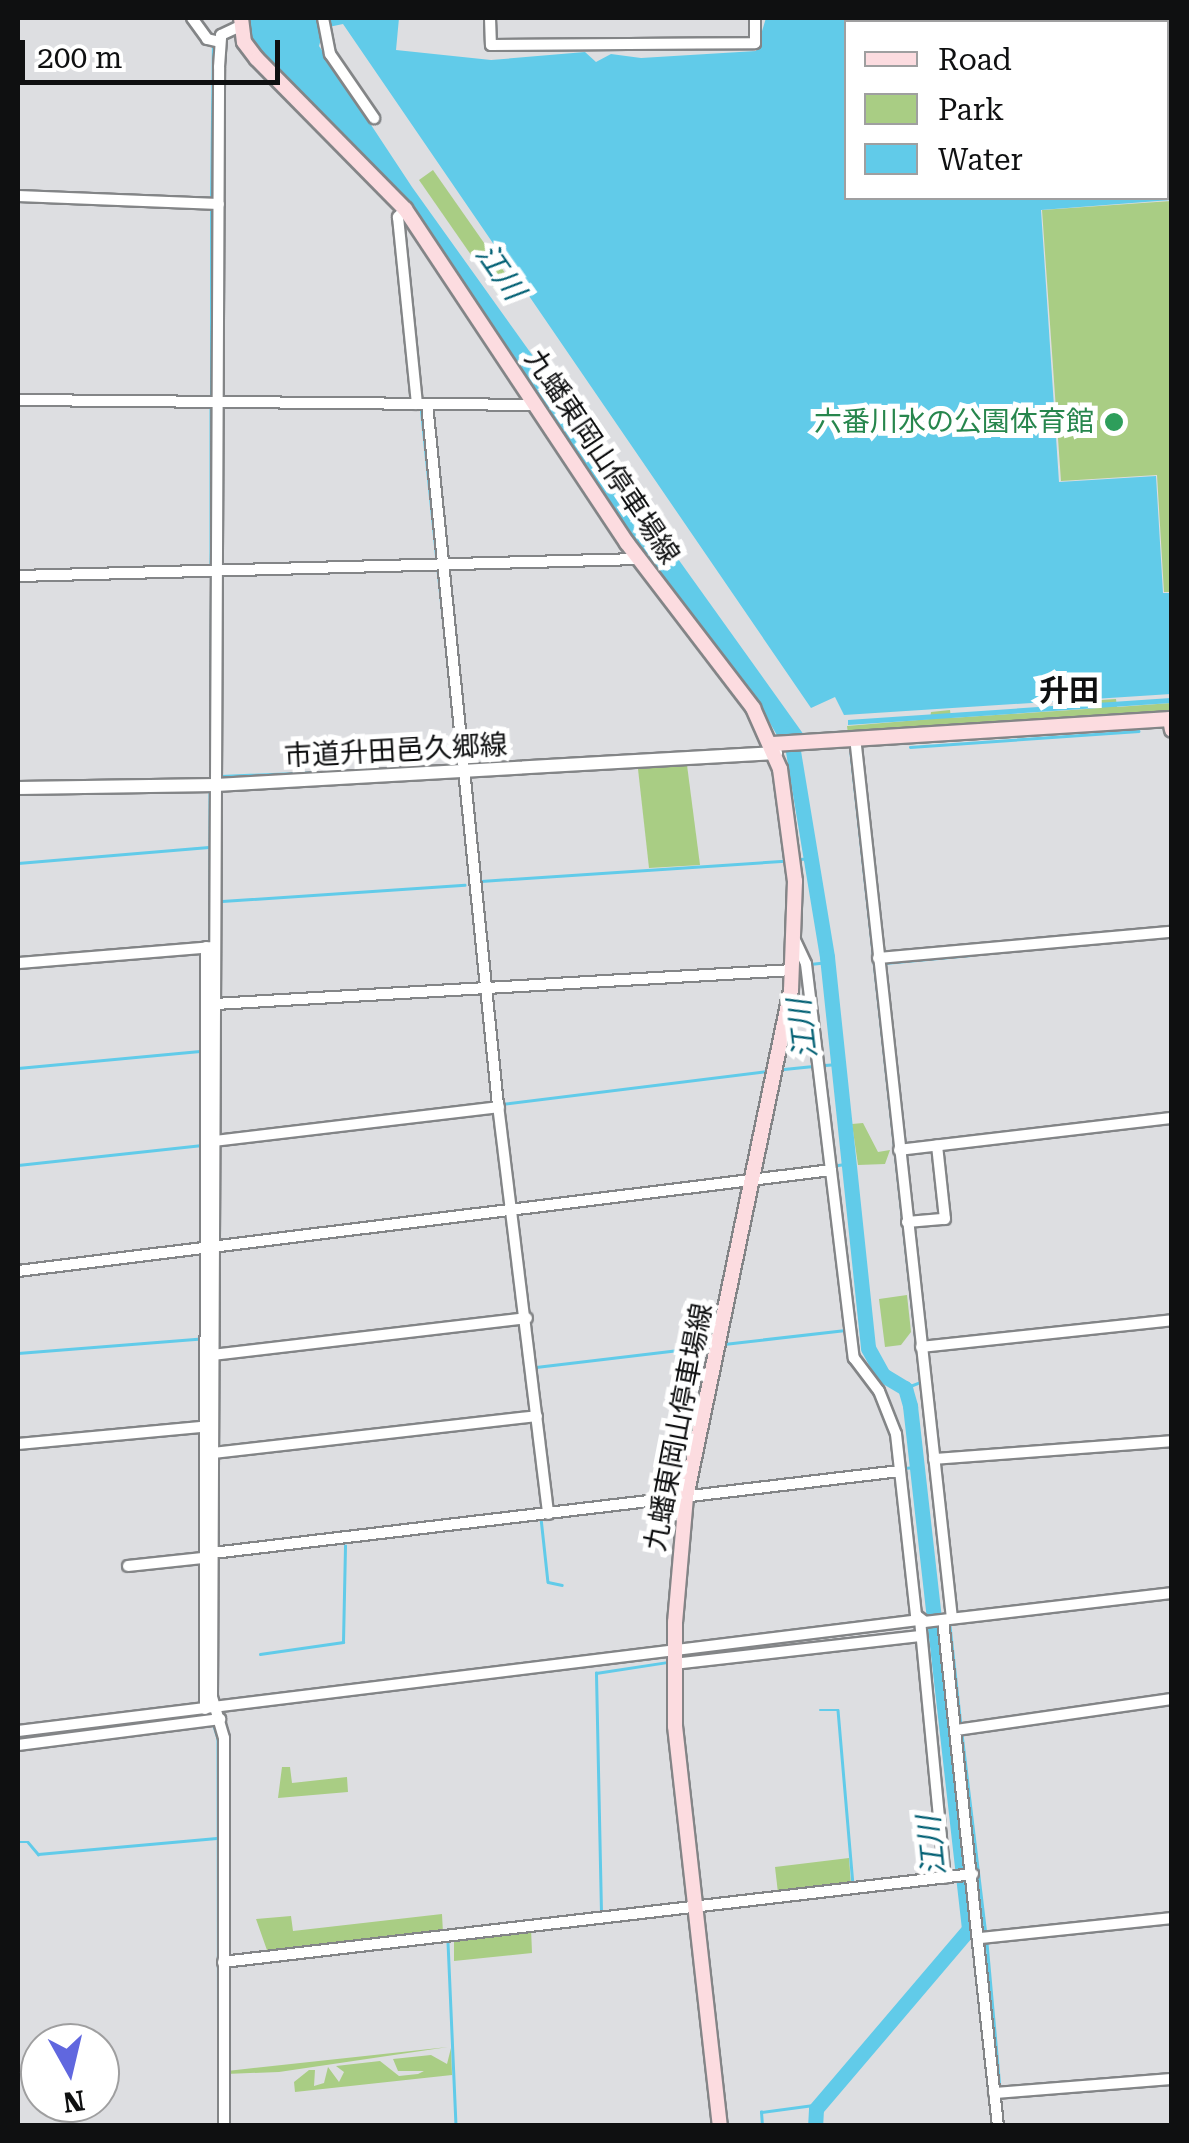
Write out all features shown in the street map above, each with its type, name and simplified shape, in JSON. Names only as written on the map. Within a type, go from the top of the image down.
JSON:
[{"type":"main road","name":"九蟠東岡山停車場線","points":[[241,21],[256,59],[405,209],[639,559],[776,746],[792,849],[793,970],[755,1180],[686,1497],[674,1658],[695,1907],[720,2126]]},
{"type":"main road","points":[[776,746],[855,737],[1171,722]]},
{"type":"street","points":[[192,18],[215,41]]},
{"type":"street","points":[[490,18],[491,44],[510,44],[755,42],[755,18]]},
{"type":"street","points":[[224,2126],[223,1962],[208,1715],[213,55],[215,41],[241,21]]},
{"type":"street","points":[[325,23],[330,54],[374,118]]},
{"type":"street","points":[[18,196],[214,204]]},
{"type":"street","points":[[405,209],[398,217],[422,404],[483,988],[548,1512]]},
{"type":"street","points":[[18,400],[537,405]]},
{"type":"street","points":[[18,576],[212,575],[639,559]]},
{"type":"street","points":[[855,737],[934,1459],[945,1619],[973,1874],[985,1938],[998,2126]]},
{"type":"street","name":"市道升田邑久郷線","points":[[18,788],[212,785],[461,773],[776,746]]},
{"type":"street","points":[[878,958],[1172,932]]},
{"type":"street","points":[[795,940],[806,964],[854,1358],[890,1415],[900,1472],[947,1876]]},
{"type":"street","points":[[18,963],[210,947]]},
{"type":"street","points":[[210,947],[216,1004],[214,1141],[207,1248],[213,1356],[209,1426],[214,1453],[210,1557]]},
{"type":"street","points":[[216,1004],[793,970]]},
{"type":"street","points":[[214,1141],[497,1106]]},
{"type":"street","points":[[899,1150],[1172,1118]]},
{"type":"street","points":[[908,1222],[945,1218],[936,1145]]},
{"type":"street","points":[[18,1271],[830,1170]]},
{"type":"street","points":[[213,1356],[525,1319]]},
{"type":"street","points":[[921,1347],[1172,1320]]},
{"type":"street","points":[[214,1453],[535,1416]]},
{"type":"street","points":[[18,1444],[209,1426]]},
{"type":"street","points":[[934,1459],[1172,1440]]},
{"type":"street","points":[[128,1566],[900,1472]]},
{"type":"street","points":[[18,1745],[208,1715],[920,1628],[945,1619],[1172,1593]]},
{"type":"street","points":[[960,1729],[1172,1699]]},
{"type":"street","points":[[18,1730],[208,1715]]},
{"type":"street","points":[[223,1962],[973,1874]]},
{"type":"street","points":[[985,1938],[1172,1918]]},
{"type":"street","points":[[998,2093],[1172,2079]]},
{"type":"green space","points":[[433,170],[517,290],[503,301],[419,180]]},
{"type":"green space","points":[[1171,201],[1172,592],[1164,592],[1157,475],[1061,481],[1042,210]]},
{"type":"green space","points":[[1116,699],[1117,707],[1171,703],[1171,712],[848,734],[847,726],[930,719],[931,712],[950,710],[951,718],[1101,708],[1101,700]]},
{"type":"green space","points":[[687,765],[700,865],[649,868],[638,769]]},
{"type":"green space","points":[[863,1123],[878,1152],[890,1150],[885,1164],[858,1165],[852,1124]]},
{"type":"green space","points":[[907,1295],[911,1332],[901,1345],[885,1347],[879,1299]]},
{"type":"green space","points":[[282,1767],[290,1767],[292,1783],[347,1777],[348,1792],[278,1798]]},
{"type":"green space","points":[[849,1858],[851,1885],[778,1893],[775,1867]]},
{"type":"green space","points":[[442,1914],[443,1933],[268,1953],[256,1919],[291,1916],[293,1931]]},
{"type":"green space","points":[[531,1928],[532,1953],[454,1961],[454,1938]]},
{"type":"green space","points":[[448,2047],[279,2072],[226,2074],[227,2071]]},
{"type":"green space","points":[[451,2048],[452,2075],[295,2092],[294,2082],[309,2070],[315,2070],[314,2086],[324,2083],[328,2067],[339,2082],[344,2072],[336,2066],[380,2061],[399,2076],[418,2074],[424,2071],[398,2071],[393,2059],[431,2055],[447,2064]]},
{"type":"water","points":[[243,18],[399,18],[396,50],[491,60],[585,52],[596,62],[611,54],[641,58],[756,51],[766,18],[1019,18],[844,20],[844,200],[1169,200],[1171,176],[1171,200],[1041,210],[1059,482],[1156,476],[1163,593],[1171,593],[1171,694],[844,715],[835,697],[811,708],[343,24],[324,28],[319,46],[412,187],[804,735],[778,737],[751,690],[660,579],[400,192],[255,47]]},
{"type":"water","points":[[1171,698],[1171,703],[848,725],[848,720]]},
{"type":"waterway","points":[[211,201],[213,44]]},
{"type":"waterway","points":[[211,209],[211,396]]},
{"type":"waterway","points":[[211,404],[211,566]]},
{"type":"waterway","points":[[421,406],[437,562]]},
{"type":"waterway","points":[[438,570],[455,726]]},
{"type":"waterway","points":[[210,781],[211,574]]},
{"type":"waterway","points":[[910,747],[1138,731]]},
{"type":"waterway","name":"江川","points":[[790,733],[827,957],[868,1348],[883,1375],[905,1388],[910,1406],[969,1929],[816,2109],[815,2126]]},
{"type":"waterway","points":[[851,753],[918,1359]]},
{"type":"waterway","points":[[221,776],[371,770]]},
{"type":"waterway","points":[[210,789],[210,941]]},
{"type":"waterway","points":[[18,863],[208,847]]},
{"type":"waterway","points":[[800,859],[812,858]]},
{"type":"waterway","points":[[481,881],[784,861]]},
{"type":"waterway","points":[[222,901],[464,885]]},
{"type":"waterway","points":[[885,963],[971,955]]},
{"type":"waterway","points":[[810,964],[828,962]]},
{"type":"waterway","points":[[18,1068],[202,1051]]},
{"type":"waterway","points":[[825,1065],[837,1064]]},
{"type":"waterway","points":[[784,1069],[813,1066]]},
{"type":"waterway","points":[[502,1104],[767,1071]]},
{"type":"waterway","points":[[939,1140],[1036,1129]]},
{"type":"waterway","points":[[18,1165],[202,1145]]},
{"type":"waterway","points":[[838,1165],[845,1164]]},
{"type":"waterway","points":[[724,1344],[845,1330]]},
{"type":"waterway","points":[[18,1353],[197,1339]]},
{"type":"waterway","points":[[536,1367],[712,1346]]},
{"type":"waterway","points":[[905,1388],[921,1382]]},
{"type":"waterway","points":[[903,1468],[917,1467]]},
{"type":"waterway","points":[[541,1518],[548,1582],[562,1585]]},
{"type":"waterway","points":[[260,1654],[343,1642],[345,1546]]},
{"type":"waterway","points":[[950,1626],[961,1726]]},
{"type":"waterway","points":[[601,1913],[596,1673],[668,1662]]},
{"type":"waterway","points":[[820,1710],[838,1710],[853,1884]]},
{"type":"waterway","points":[[213,1723],[218,1738],[219,2126]]},
{"type":"waterway","points":[[962,1734],[986,1935]]},
{"type":"waterway","points":[[18,1842],[28,1842],[38,1854],[216,1838]]},
{"type":"waterway","points":[[448,1942],[456,2126]]},
{"type":"waterway","points":[[987,1943],[1000,2089]]},
{"type":"waterway","points":[[1000,2097],[1003,2126]]},
{"type":"waterway","points":[[762,2126],[761,2112],[820,2104]]},
{"type":"place","name":"六番川水の公園体育館","points":[[1114,422]]},
{"type":"district","name":"升田","points":[[1069,691]]}]
